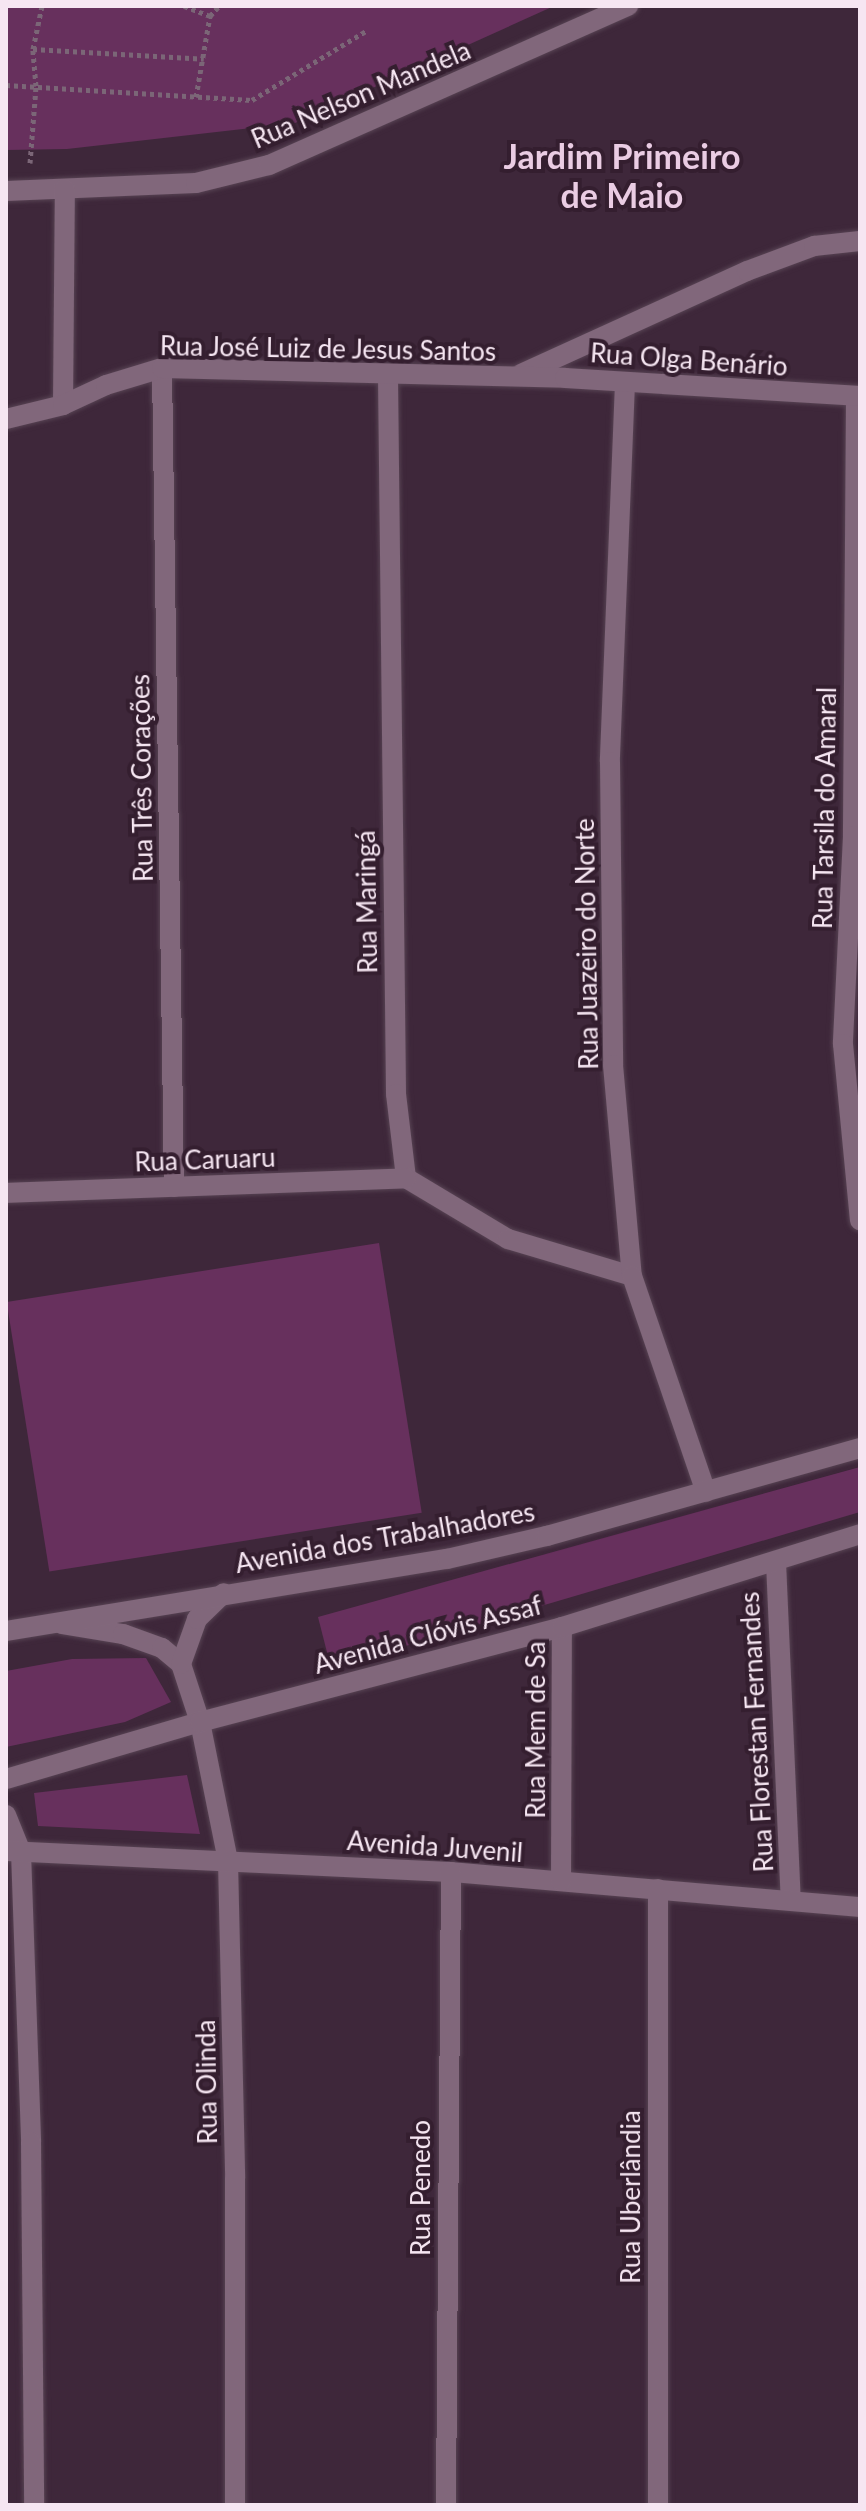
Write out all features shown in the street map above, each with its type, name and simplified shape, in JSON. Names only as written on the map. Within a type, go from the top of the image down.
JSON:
[{"type":"street","name":"Rua Nelson Mandela","points":[[6,191],[196,183],[269,165],[628,6]]},
{"type":"street","points":[[63,405],[65,189]]},
{"type":"street","points":[[514,377],[747,271],[814,246],[860,241]]},
{"type":"street","name":"Rua José Luiz de Jesus Santos","points":[[6,419],[63,405],[106,385],[162,368],[514,377]]},
{"type":"street","name":"Rua Três Corações","points":[[162,368],[174,1187]]},
{"type":"street","name":"Rua Maringá","points":[[388,376],[396,1094],[406,1178]]},
{"type":"street","name":"Rua Olga Benário","points":[[514,377],[858,396]]},
{"type":"street","name":"Rua Juazeiro do Norte","points":[[625,383],[610,762],[613,1065],[632,1276],[706,1492]]},
{"type":"street","name":"Rua Tarsila do Amaral","points":[[858,396],[852,1044],[859,1210]]},
{"type":"street","points":[[406,1178],[508,1239],[632,1276]]},
{"type":"street","name":"Rua Caruaru","points":[[6,1193],[406,1178]]},
{"type":"street","name":"Avenida dos Trabalhadores","points":[[6,1631],[447,1559],[547,1536],[860,1448]]},
{"type":"street","name":"Avenida Clóvis Assaf","points":[[6,1779],[200,1722],[562,1627],[860,1534]]},
{"type":"street","name":"Rua Florestan Fernandes","points":[[776,1562],[791,1900]]},
{"type":"street","points":[[53,1623],[123,1634],[162,1648],[181,1664],[197,1619],[224,1593]]},
{"type":"street","name":"Rua Mem de Sa","points":[[561,1881],[562,1627]]},
{"type":"street","name":"Rua Olinda","points":[[181,1664],[200,1722],[228,1861],[235,2178],[235,2505]]},
{"type":"street","points":[[6,1815],[14,1852],[31,2142],[34,2505]]},
{"type":"street","name":"Avenida Juvenil","points":[[14,1852],[451,1872],[860,1907]]},
{"type":"street","name":"Rua Penedo","points":[[446,2505],[451,1872]]},
{"type":"street","name":"Rua Uberlândia","points":[[658,1889],[658,2505]]},
{"type":"path","points":[[27,192],[36,86],[33,49],[42,6]]},
{"type":"path","points":[[184,6],[210,16]]},
{"type":"path","points":[[196,97],[210,16],[219,6]]},
{"type":"path","points":[[6,85],[252,100],[366,31]]},
{"type":"path","points":[[33,49],[204,59]]},
{"type":"shaded area","points":[[6,6],[554,6],[295,123],[67,149],[6,150]]},
{"type":"shaded area","points":[[379,1243],[422,1513],[49,1572],[7,1302]]},
{"type":"shaded area","points":[[860,1467],[860,1512],[331,1668],[318,1617]]},
{"type":"shaded area","points":[[146,1658],[171,1702],[125,1722],[6,1747],[6,1671],[72,1659]]},
{"type":"shaded area","points":[[187,1775],[200,1834],[38,1826],[34,1793]]},
{"type":"district","name":"Jardim Primeiro de Maio","points":[[622,174]]}]
